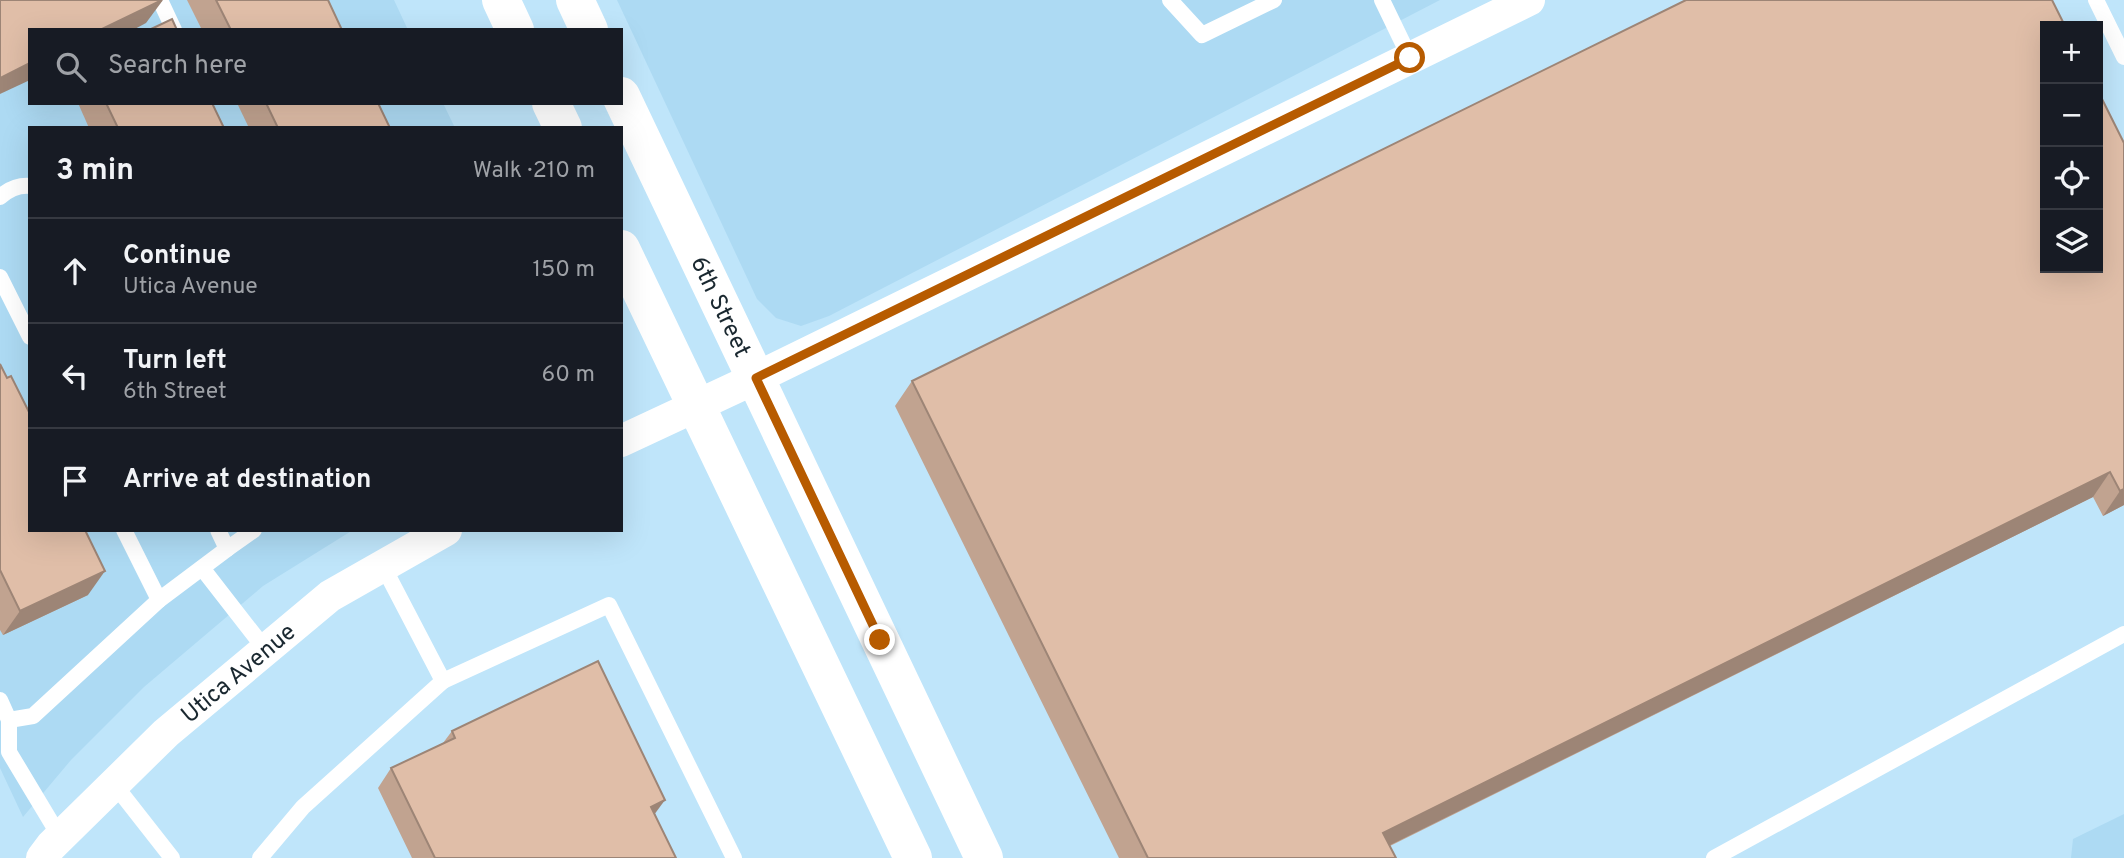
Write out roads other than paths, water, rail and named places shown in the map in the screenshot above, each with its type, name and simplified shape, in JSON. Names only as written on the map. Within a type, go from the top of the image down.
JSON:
[{"type":"main road","points":[[501,0],[514,28]]},
{"type":"main road","points":[[575,0],[588,28]]},
{"type":"main road","name":"6th Street","points":[[623,100],[984,858]]},
{"type":"main road","points":[[552,105],[562,126]]},
{"type":"main road","points":[[623,253],[913,858]]},
{"type":"street","points":[[623,440],[756,378],[1529,0]]},
{"type":"street","name":"Utica Avenue","points":[[51,847],[166,733],[330,596],[442,532]]},
{"type":"lane","points":[[160,0],[173,28]]},
{"type":"lane","points":[[1170,0],[1202,35],[1274,0]]},
{"type":"lane","points":[[1382,0],[1410,58]]},
{"type":"lane","points":[[2096,0],[2124,57]]},
{"type":"lane","points":[[0,197],[23,185],[28,186]]},
{"type":"lane","points":[[0,277],[28,333]]},
{"type":"lane","points":[[125,532],[159,600]]},
{"type":"lane","points":[[219,532],[227,549]]},
{"type":"lane","points":[[9,720],[33,716],[159,600],[251,532]]},
{"type":"lane","points":[[383,566],[443,681]]},
{"type":"lane","points":[[202,568],[265,649]]},
{"type":"lane","points":[[260,858],[303,807],[443,681],[609,605],[734,858]]},
{"type":"lane","points":[[1714,858],[2124,635]]},
{"type":"lane","points":[[0,700],[9,720],[9,752],[51,847]]},
{"type":"lane","points":[[114,784],[172,858]]}]
